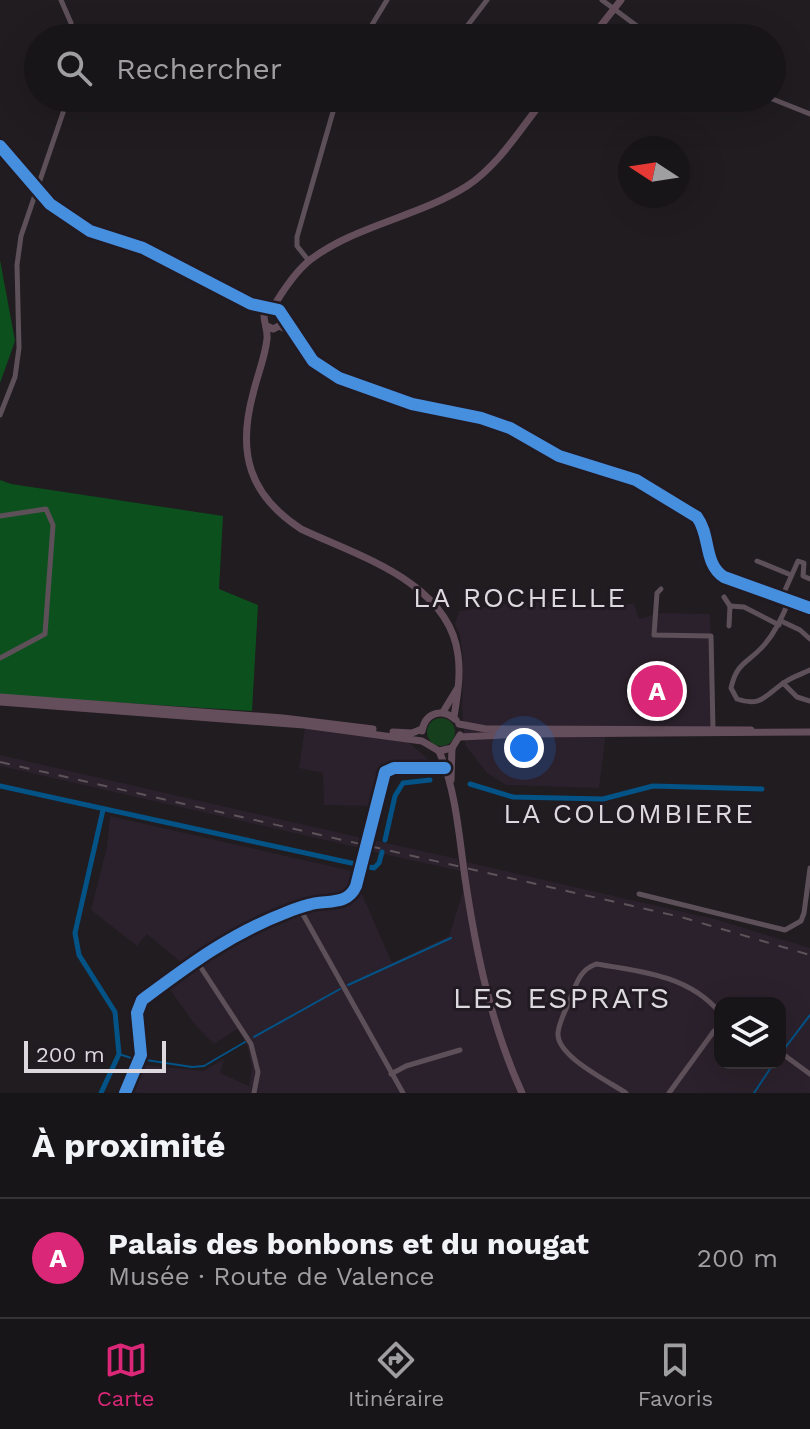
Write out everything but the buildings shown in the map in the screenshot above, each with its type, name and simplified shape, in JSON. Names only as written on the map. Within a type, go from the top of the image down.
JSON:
[{"type":"main road","points":[[602,24],[621,0]]},
{"type":"main road","points":[[460,737],[456,721],[456,643],[439,609],[409,581],[301,529],[285,518],[266,499],[254,479],[244,438],[246,421],[265,348],[268,312],[309,261],[334,245],[442,200],[469,184],[496,160],[534,112]]},
{"type":"main road","points":[[265,348],[278,328],[285,291]]},
{"type":"main road","points":[[268,312],[282,315]]},
{"type":"main road","points":[[267,326],[278,328]]},
{"type":"main road","points":[[424,741],[422,729],[429,716],[443,712],[458,687]]},
{"type":"main road","points":[[0,700],[283,718],[412,733],[422,729]]},
{"type":"main road","points":[[0,700],[304,725],[424,741],[439,751],[453,802],[488,1000],[520,1091]]},
{"type":"main road","points":[[443,712],[456,721],[486,729],[808,732]]},
{"type":"main road","points":[[460,737],[808,732]]},
{"type":"main road","points":[[453,802],[452,748],[460,737]]},
{"type":"main road","points":[[439,751],[452,748]]},
{"type":"street","points":[[61,0],[71,24]]},
{"type":"street","points":[[372,24],[387,0]]},
{"type":"street","points":[[469,24],[487,0]]},
{"type":"street","points":[[602,0],[635,24]]},
{"type":"street","points":[[786,104],[810,114]]},
{"type":"street","points":[[0,415],[15,377],[19,348],[17,265],[21,236],[63,112]]},
{"type":"street","points":[[309,261],[297,246],[297,237],[333,112]]},
{"type":"street","points":[[0,146],[50,204],[90,231],[143,248],[268,312]]},
{"type":"street","points":[[282,315],[313,361],[339,378],[412,404],[481,418],[510,428],[559,456],[636,480],[697,517],[704,526],[715,571],[810,608]]},
{"type":"street","points":[[278,328],[297,335]]},
{"type":"street","points":[[0,516],[46,509],[53,525],[45,634],[0,658]]},
{"type":"street","points":[[757,561],[810,579]]},
{"type":"street","points":[[782,597],[798,561],[804,563],[803,576]]},
{"type":"street","points":[[661,589],[657,593],[654,635],[711,636],[713,729]]},
{"type":"street","points":[[724,597],[730,606],[729,626]]},
{"type":"street","points":[[789,600],[780,623],[762,649],[745,659],[734,672],[731,688],[737,699],[749,703],[762,700],[783,683],[810,670]]},
{"type":"street","points":[[730,606],[744,607],[800,630],[810,639]]},
{"type":"street","points":[[783,683],[797,697],[810,701]]},
{"type":"street","points":[[125,1093],[141,1055],[138,1007],[142,1000],[226,939],[285,912],[345,899],[354,891],[385,772],[394,768],[445,768]]},
{"type":"street","points":[[639,894],[785,930],[801,921],[810,868]]},
{"type":"street","points":[[300,909],[403,1093]]},
{"type":"street","points":[[196,960],[251,1044],[258,1072],[254,1093]]},
{"type":"street","points":[[626,1093],[566,1054],[559,1039],[558,1032],[564,1015],[581,973],[587,967],[596,964],[667,977],[714,1006]]},
{"type":"street","points":[[669,1093],[714,1035]]},
{"type":"street","points":[[391,1074],[406,1066],[460,1050]]},
{"type":"street","points":[[786,1056],[810,1074]]},
{"type":"shaded area","points":[[524,601],[634,604],[639,619],[659,613],[710,614],[712,727],[607,726],[599,788],[506,785],[487,773],[465,745],[463,659],[460,635],[455,624],[459,611]]},
{"type":"shaded area","points":[[305,728],[408,742],[429,760],[428,764],[382,766],[372,806],[324,805],[323,773],[299,768]]},
{"type":"shaded area","points":[[0,755],[362,838],[360,848],[0,766]]},
{"type":"shaded area","points":[[110,816],[352,871],[392,963],[449,936],[468,876],[466,862],[714,919],[810,948],[810,1093],[132,1093],[144,1065],[203,1071],[224,1059],[220,1073],[249,1086],[252,1067],[247,1045],[237,1029],[214,1044],[196,1026],[168,987],[189,973],[182,963],[147,934],[137,946],[91,910],[107,847]]},
{"type":"shaded area","points":[[373,840],[458,859],[460,871],[370,851]]},
{"type":"green space","points":[[0,260],[15,341],[0,383]]},
{"type":"green space","points":[[0,480],[223,516],[219,589],[258,605],[252,711],[0,695]]},
{"type":"green space","points":[[441,718],[451,722],[455,732],[451,742],[441,746],[431,742],[427,732],[431,722]]},
{"type":"waterway","points":[[385,840],[395,796],[403,783],[430,780]]},
{"type":"waterway","points":[[470,784],[513,797],[603,799],[653,786],[762,789]]},
{"type":"waterway","points":[[0,786],[374,868],[382,852]]},
{"type":"waterway","points":[[101,1093],[119,1054],[115,1012],[79,955],[75,933],[103,810]]},
{"type":"waterway","points":[[348,985],[451,938]]},
{"type":"waterway","points":[[254,1037],[340,989]]},
{"type":"waterway","points":[[786,1047],[810,1015]]},
{"type":"waterway","points":[[146,1060],[204,1066],[245,1042]]},
{"type":"waterway","points":[[119,1054],[134,1059]]},
{"type":"waterway","points":[[754,1093],[770,1069]]},
{"type":"railway","points":[[0,762],[681,917],[810,955]]},
{"type":"cycle path","points":[[0,146],[50,204],[90,231],[143,248],[251,304],[279,310],[313,361],[339,378],[412,404],[481,418],[510,428],[559,456],[636,480],[697,517],[713,564],[724,577],[810,608]]},
{"type":"cycle path","points":[[125,1093],[141,1055],[137,1013],[142,1000],[193,963],[265,921],[315,903],[347,897],[356,886],[385,772],[394,768],[445,768]]},
{"type":"place","name":"Palais des bonbons et du nougat","points":[[657,691]]},
{"type":"district","name":"LA ROCHELLE","points":[[520,597]]},
{"type":"district","name":"LA COLOMBIERE","points":[[629,813]]},
{"type":"district","name":"LES ESPRATS","points":[[562,998]]}]
